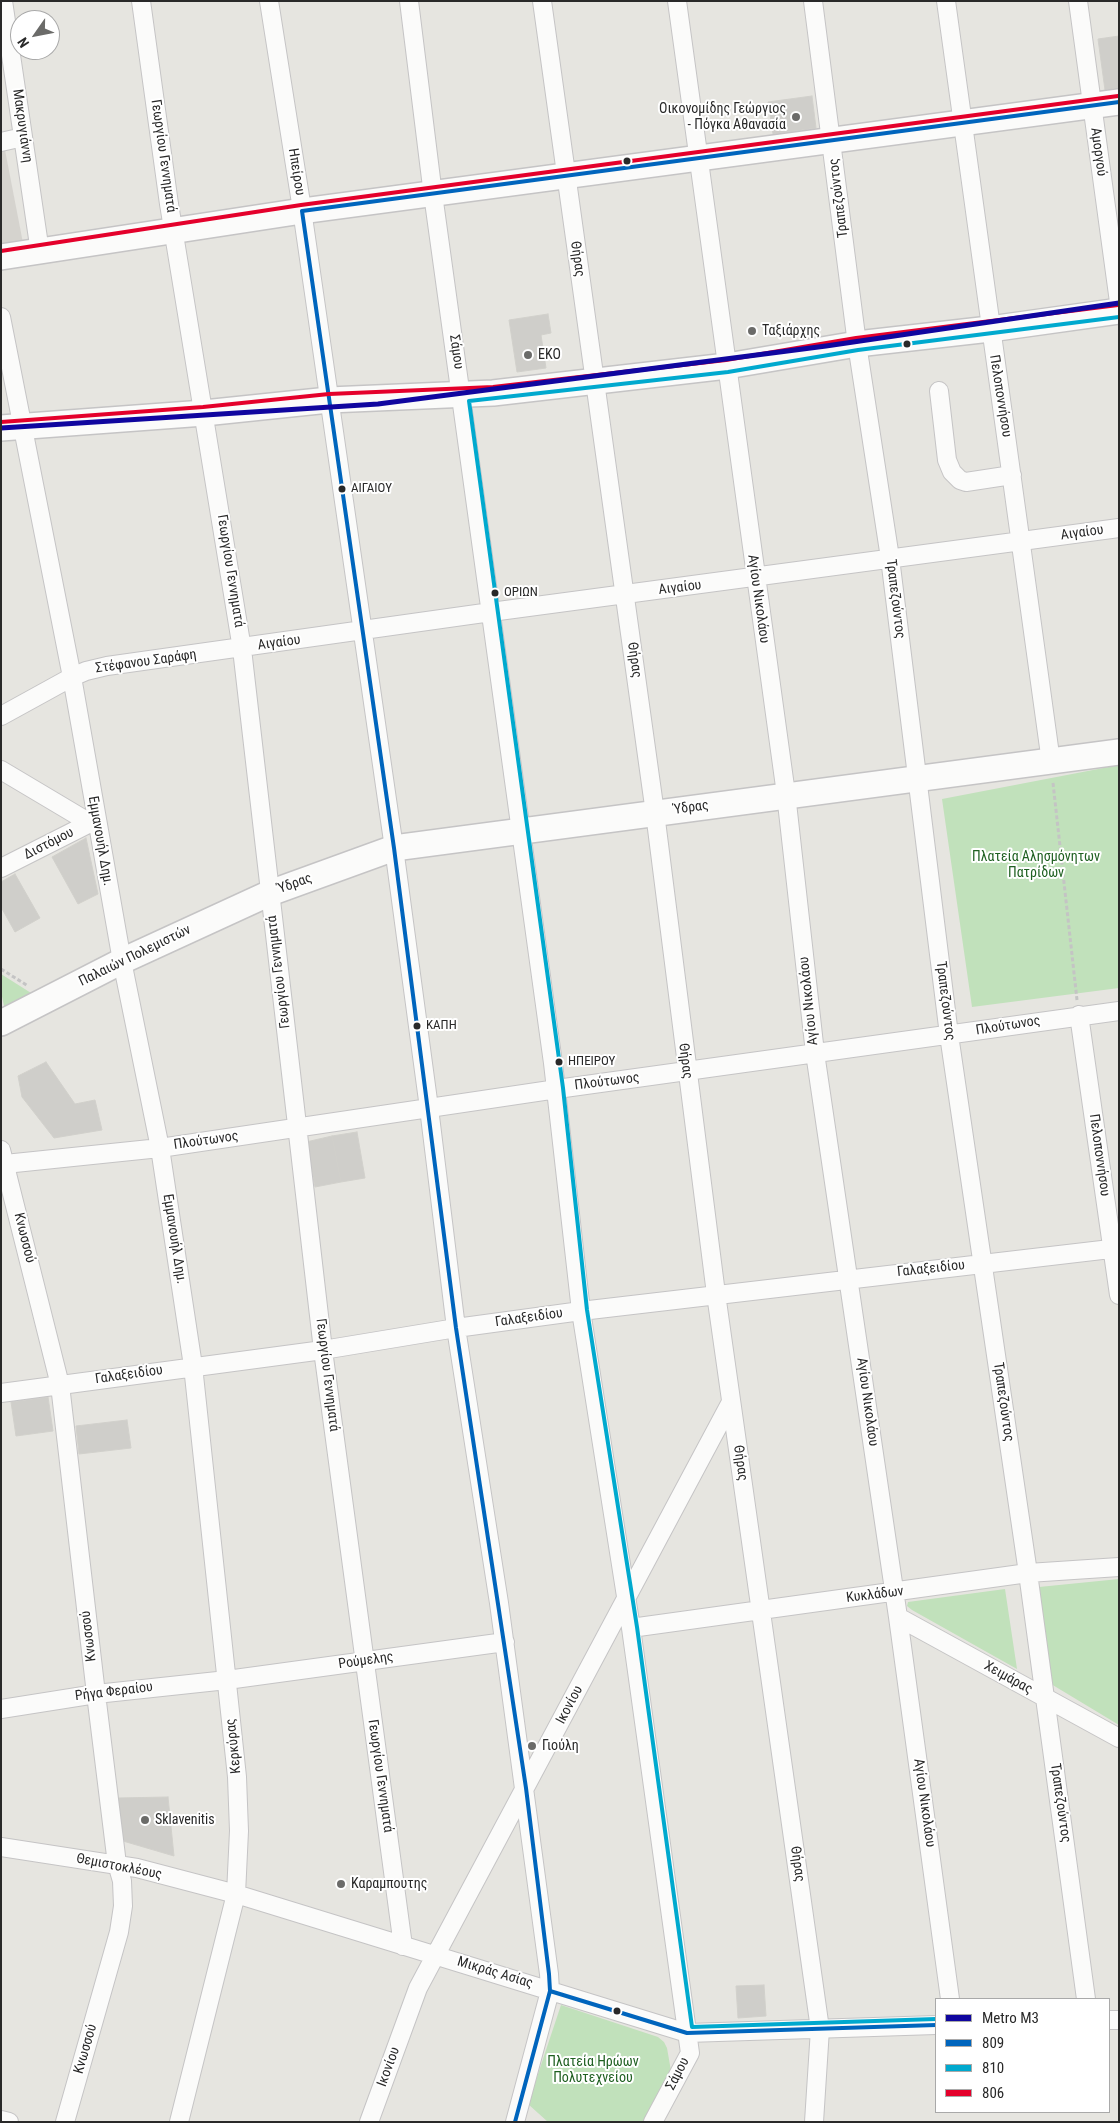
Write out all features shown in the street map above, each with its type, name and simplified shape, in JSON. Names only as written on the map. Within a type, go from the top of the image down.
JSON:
[{"type":"street","name":"Μακρυγιάννη","points":[[3,1],[40,252]]},
{"type":"street","name":"Γεωργίου Γεννηματά","points":[[141,1],[174,231],[242,649],[324,1350],[403,1946]]},
{"type":"street","name":"Ηπείρου","points":[[269,1],[302,211],[394,848],[456,1328],[526,1788],[550,1991],[520,2119]]},
{"type":"street","name":"Σάμου","points":[[408,1],[557,1088],[581,1311],[627,1598],[690,2053],[654,2122]]},
{"type":"street","name":"Θήρας","points":[[542,1],[655,813],[686,1072],[716,1294],[820,2029],[814,2122]]},
{"type":"street","name":"Αγίου Νικολάου","points":[[677,1],[786,794],[815,1053],[895,1592],[950,1998]]},
{"type":"street","name":"Τραπεζούντος","points":[[813,1],[857,344],[890,558],[949,1035],[1028,1573],[1086,1998]]},
{"type":"street","name":"Πελοποννήσου","points":[[946,1],[990,329],[1022,541],[1050,762]]},
{"type":"street","name":"Αμοργού","points":[[1078,1],[1119,302]]},
{"type":"street","points":[[1,257],[302,211],[1119,102]]},
{"type":"street","points":[[1,142],[23,137]]},
{"type":"street","points":[[12,427],[204,413],[329,400],[462,396],[727,366],[857,344],[1119,312]]},
{"type":"street","name":"Εμμανουήλ Δημ.","points":[[1,317],[12,427],[72,677],[93,822],[160,1148],[193,1366]]},
{"type":"street","points":[[939,391],[947,460],[952,472],[960,480],[966,482],[1012,475]]},
{"type":"street","name":"Αιγαίου","points":[[242,649],[491,612],[1119,528]]},
{"type":"street","name":"Στέφανου Σαράφη","points":[[1,716],[86,671],[108,666],[242,649]]},
{"type":"street","name":"Ύδρας","points":[[270,893],[394,848],[522,832],[786,794],[918,779],[1119,752]]},
{"type":"street","points":[[1,770],[93,822]]},
{"type":"street","name":"Διστόμου","points":[[1,868],[93,822]]},
{"type":"street","name":"Παλαιών Πολεμιστών","points":[[1,1023],[122,961],[270,893]]},
{"type":"street","name":"Πλούτωνος","points":[[3,1157],[160,1148],[557,1088],[686,1072],[1079,1015],[1119,1011]]},
{"type":"street","name":"Πελοποννήσου","points":[[1079,1015],[1115,1248],[1119,1295]]},
{"type":"street","name":"Κνωσσού","points":[[3,1157],[60,1385],[117,1864],[122,1882],[123,1906],[119,1932],[65,2122]]},
{"type":"street","name":"Γαλαξειδίου","points":[[1,1393],[324,1350],[456,1328],[581,1311],[1115,1248]]},
{"type":"street","name":"Κερκύρας","points":[[179,2122],[236,1894],[239,1831],[237,1777],[193,1366]]},
{"type":"street","name":"Ικονίου","points":[[369,2122],[418,1988],[731,1402]]},
{"type":"street","name":"Κυκλάδων","points":[[631,1628],[1028,1573],[1119,1567]]},
{"type":"street","name":"Χειμάρας","points":[[898,1617],[1119,1738]]},
{"type":"street","name":"Ρούμελης","points":[[227,1680],[505,1642]]},
{"type":"street","name":"Ρήγα Φεραίου","points":[[1,1709],[96,1694],[227,1680]]},
{"type":"street","name":"Θεμιστοκλέους","points":[[1,1847],[117,1864],[236,1894]]},
{"type":"street","name":"Μικράς Ασίας","points":[[236,1894],[687,2033],[935,2025]]},
{"type":"street","points":[[1,2120],[9,2122]]},
{"type":"path","points":[[1050,762],[1079,1015]]},
{"type":"path","points":[[1,969],[48,998]]},
{"type":"green space","name":"Πλατεία Αλησμόνητων Πατρίδων","points":[[1119,765],[1119,988],[972,1007],[942,799]]},
{"type":"green space","points":[[1,974],[39,998],[6,1015],[1,992]]},
{"type":"green space","points":[[1119,1579],[1119,1725],[1051,1684],[1039,1587]]},
{"type":"green space","points":[[1005,1589],[1017,1669],[907,1606],[908,1602]]},
{"type":"green space","name":"Πλατεία Ηρώων Πολυτεχνείου","points":[[561,2005],[658,2037],[664,2042],[667,2048],[671,2071],[645,2122],[548,2122],[528,2104]]},
{"type":"shaded area","points":[[5,150],[23,243],[1,247],[1,151]]},
{"type":"building","points":[[1119,36],[1119,88],[1105,90],[1098,39]]},
{"type":"building","points":[[812,96],[816,128],[773,134],[768,102]]},
{"type":"building","points":[[548,314],[551,333],[541,335],[546,368],[517,372],[509,320]]},
{"type":"building","points":[[86,838],[98,894],[78,904],[52,857]]},
{"type":"building","points":[[15,874],[40,918],[15,932],[1,907],[1,882]]},
{"type":"building","points":[[46,1062],[75,1104],[95,1100],[102,1130],[54,1138],[22,1097],[18,1076]]},
{"type":"building","points":[[357,1132],[365,1178],[341,1182],[332,1136]]},
{"type":"building","points":[[332,1136],[341,1182],[315,1187],[306,1142]]},
{"type":"building","points":[[48,1397],[53,1431],[16,1436],[11,1402]]},
{"type":"building","points":[[127,1420],[131,1448],[79,1454],[76,1426]]},
{"type":"building","name":"Sklavenitis","points":[[168,1797],[174,1856],[123,1841],[117,1798]]},
{"type":"building","points":[[764,1985],[766,2016],[738,2018],[736,1986]]},
{"type":"metro line","name":"Μ3","points":[[1,428],[378,404],[826,346],[1119,303]]},
{"type":"transit line","name":"806","points":[[1,251],[301,205],[1118,96]]},
{"type":"transit line","name":"809","points":[[515,2122],[550,1991],[549,1974],[526,1788],[456,1328],[394,848],[302,211],[1119,102]]},
{"type":"transit line","name":"806","points":[[1,422],[203,407],[329,394],[493,387],[726,360],[856,338],[1118,305]]},
{"type":"transit line","name":"810","points":[[935,2019],[692,2027],[637,1627],[587,1310],[563,1088],[469,401],[728,372],[858,350],[1119,317]]},
{"type":"transit line","name":"809","points":[[550,1991],[687,2033],[935,2025]]},
{"type":"place","name":"Οικονομίδης Γεώργιος - Πόγκα Αθανασία","points":[[796,117]]},
{"type":"place","name":"Ταξιάρχης","points":[[752,331]]},
{"type":"place","name":"EKO","points":[[528,355]]},
{"type":"place","name":"ΑΙΓΑΙΟΥ","points":[[342,489]]},
{"type":"place","name":"ΟΡΙΩΝ","points":[[495,593]]},
{"type":"place","name":"ΚΑΠΗ","points":[[417,1026]]},
{"type":"place","name":"ΗΠΕΙΡΟΥ","points":[[559,1062]]},
{"type":"place","name":"Γιούλη","points":[[532,1746]]},
{"type":"place","name":"Sklavenitis","points":[[145,1820]]},
{"type":"place","name":"Καραμπουτης","points":[[341,1884]]}]
